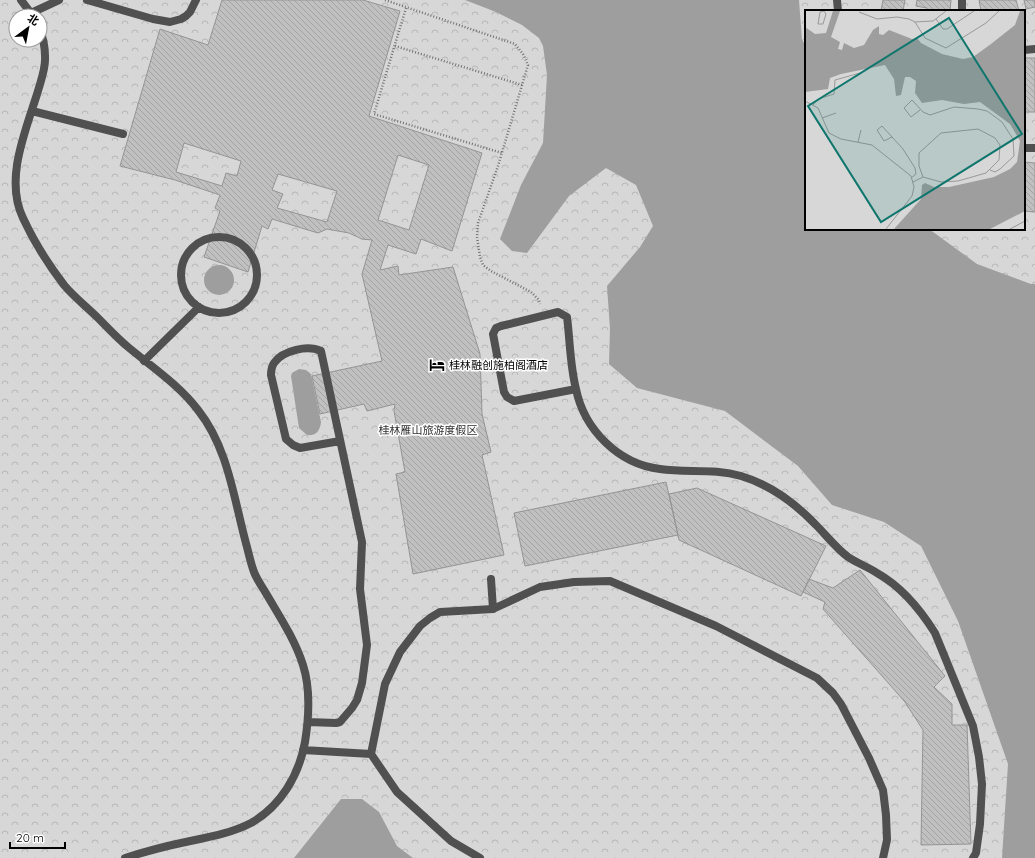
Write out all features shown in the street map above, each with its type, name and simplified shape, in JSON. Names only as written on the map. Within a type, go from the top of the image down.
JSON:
[{"type":"lane","points":[[45,8],[59,0]]},
{"type":"lane","points":[[86,0],[152,19],[170,22],[186,16],[190,12],[196,0]]},
{"type":"lane","points":[[837,0],[838,10]]},
{"type":"lane","points":[[44,48],[44,68],[17,166],[16,195],[21,215],[34,241],[66,287],[124,344],[189,399],[205,419],[218,444],[232,483],[240,524],[254,573],[296,644],[304,666],[308,686],[308,722],[298,770],[287,788],[268,811],[251,823],[210,837],[125,858]]},
{"type":"lane","points":[[1025,50],[1035,49]]},
{"type":"lane","points":[[32,111],[123,134]]},
{"type":"lane","points":[[217,236],[230,238],[242,243],[251,253],[257,265],[258,279],[248,300],[238,308],[227,312],[215,313],[203,310],[199,307],[193,303],[181,282],[181,270],[185,257],[193,246],[204,239],[217,236]]},
{"type":"lane","points":[[144,361],[199,307]]},
{"type":"lane","points":[[576,389],[514,401],[507,397],[505,395],[493,334],[495,330],[501,326],[558,312],[567,317],[576,389],[584,414],[596,432],[612,449],[638,463],[652,468],[665,470],[720,471],[742,476],[769,487],[792,503],[848,557],[887,579],[909,597],[928,622],[934,633],[973,726],[982,784],[980,824],[976,853],[973,858]]},
{"type":"lane","points":[[308,722],[340,722],[357,700],[362,683],[368,645],[360,590],[362,542],[321,351],[313,348],[280,356],[273,366],[271,375],[286,439],[293,445],[300,448],[340,441]]},
{"type":"lane","points":[[491,579],[493,609]]},
{"type":"lane","points":[[480,858],[451,841],[397,792],[371,754],[384,684],[400,652],[420,626],[440,612],[493,609],[540,587],[574,582],[610,581],[716,626],[817,678],[833,692],[842,704],[883,790],[887,840],[883,858]]},
{"type":"lane","points":[[303,750],[371,754]]},
{"type":"path","points":[[385,0],[515,44],[523,54],[528,65],[502,153],[478,223],[477,237],[480,258],[484,265],[491,271],[531,292],[539,300],[541,316]]},
{"type":"path","points":[[406,8],[374,114],[502,153]]},
{"type":"path","points":[[395,46],[522,85]]},
{"type":"green space","name":"桂林雁山旅游度假区","points":[[0,0],[1035,0],[1035,858],[0,858]]},
{"type":"shaded area","points":[[465,0],[799,0],[802,40],[805,44],[805,230],[930,230],[977,264],[1031,284],[1035,284],[1035,858],[1002,858],[1008,764],[958,621],[921,546],[884,522],[832,505],[798,466],[725,411],[637,388],[609,364],[610,329],[607,286],[640,247],[653,226],[636,185],[606,168],[569,196],[527,253],[512,251],[500,239],[521,185],[543,143],[547,75],[543,46],[539,38],[522,25],[496,12]]},
{"type":"shaded area","points":[[219,265],[225,266],[233,274],[233,286],[225,294],[219,295],[213,294],[205,286],[204,280],[205,274],[213,266]]},
{"type":"shaded area","points":[[299,369],[306,370],[311,374],[321,422],[319,430],[313,435],[307,435],[299,428],[291,376],[292,373]]},
{"type":"shaded area","points":[[341,799],[362,799],[379,812],[397,846],[413,858],[294,858]]},
{"type":"building","points":[[222,0],[363,0],[400,11],[369,116],[482,153],[452,251],[421,239],[416,254],[388,245],[380,270],[398,266],[399,275],[453,267],[480,354],[482,414],[491,452],[482,455],[504,555],[413,574],[396,474],[405,472],[394,411],[395,404],[367,411],[364,404],[320,414],[312,376],[382,361],[362,274],[372,240],[362,239],[349,233],[327,229],[318,233],[272,219],[268,229],[262,226],[248,272],[204,257],[220,211],[215,208],[220,195],[175,180],[120,166],[160,29],[208,45]],"holes":[[[184,143],[241,161],[237,176],[226,173],[222,186],[176,172]],[[398,155],[429,165],[409,230],[378,220]],[[278,174],[337,191],[327,222],[277,208],[283,194],[272,190]]]},
{"type":"building","points":[[883,0],[905,0],[903,10],[881,10]]},
{"type":"building","points":[[917,0],[951,0],[950,10],[927,10],[927,8],[916,6]]},
{"type":"building","points":[[979,0],[1016,0],[1019,10],[981,10]]},
{"type":"building","points":[[1024,0],[1035,0],[1035,7],[1026,9]]},
{"type":"building","points":[[1025,58],[1035,58],[1035,112],[1025,112]]},
{"type":"building","points":[[1025,162],[1035,163],[1035,212],[1025,211]]},
{"type":"building","points":[[666,482],[678,535],[525,566],[514,513]]},
{"type":"building","points":[[697,488],[826,546],[801,596],[679,540],[669,494]]},
{"type":"building","points":[[860,570],[945,676],[934,687],[952,704],[952,725],[967,725],[971,844],[921,845],[923,730],[905,702],[823,609],[825,602],[803,592],[809,579],[833,588]]},
{"type":"place","name":"桂林融创施柏阁酒店","points":[[437,365]]}]
